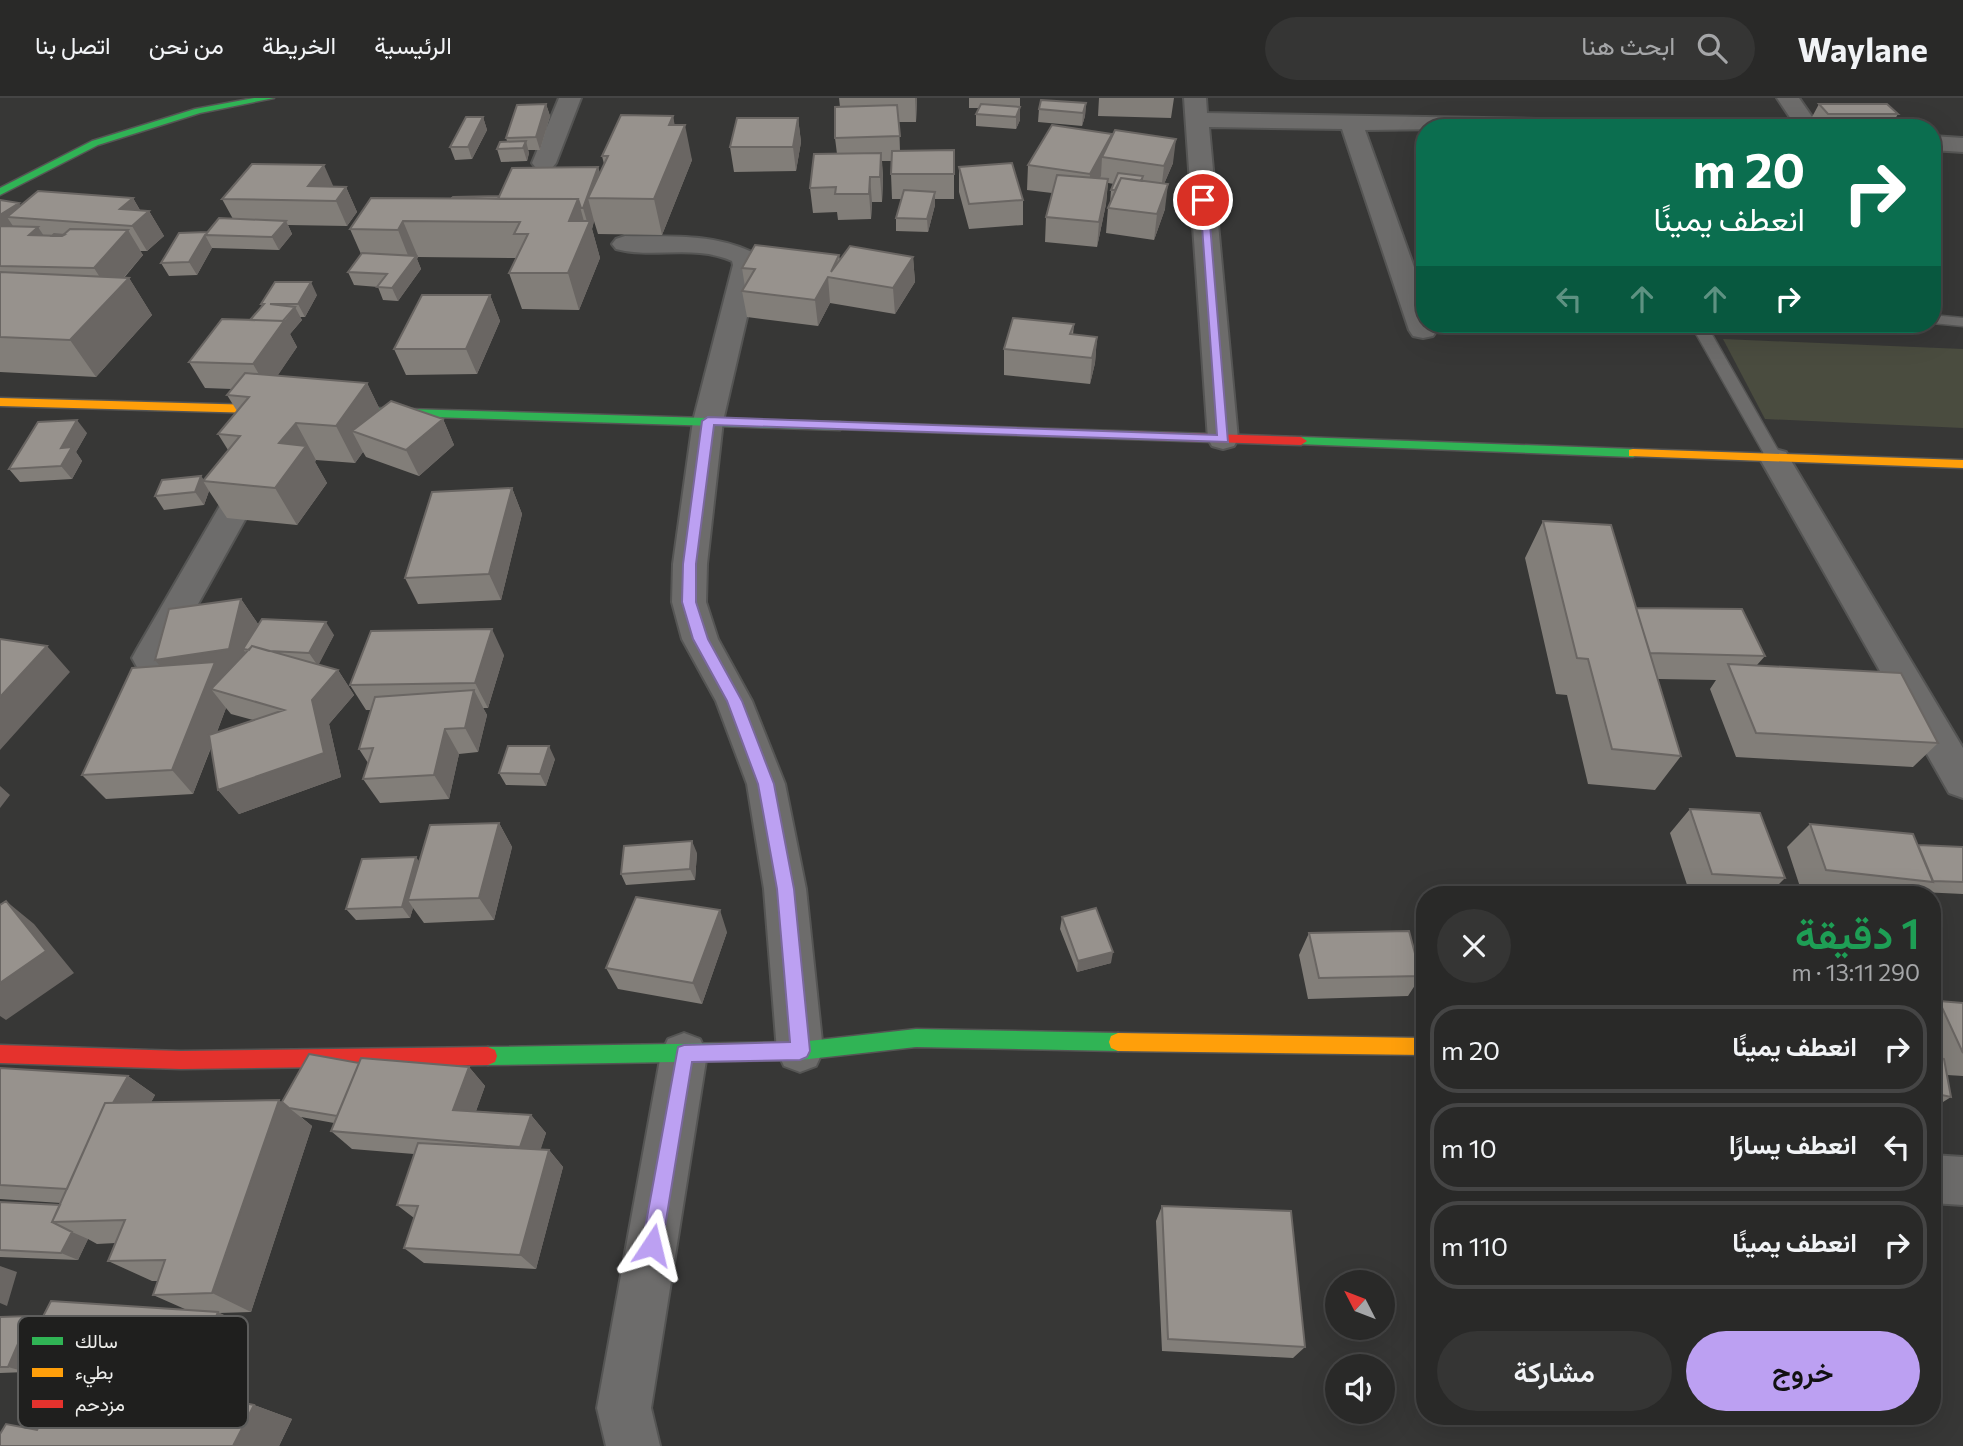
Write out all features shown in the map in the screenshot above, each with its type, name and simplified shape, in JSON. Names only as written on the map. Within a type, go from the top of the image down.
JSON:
[{"type":"street","points":[[0,192],[95,143],[198,111],[269,98]]},
{"type":"street","points":[[544,163],[570,98]]},
{"type":"street","points":[[1788,98],[1802,119]]},
{"type":"street","points":[[1223,439],[1196,109],[1352,124],[1416,125]]},
{"type":"street","points":[[1352,124],[1416,310]]},
{"type":"street","points":[[1941,144],[1963,145]]},
{"type":"street","points":[[625,244],[713,247],[743,257],[746,265],[708,421],[690,564],[689,602],[700,639],[734,701],[766,784],[785,889],[800,1051]]},
{"type":"street","points":[[0,402],[286,425],[150,658]]},
{"type":"street","points":[[360,412],[708,421],[1963,464]]},
{"type":"street","points":[[1774,459],[1963,782]]},
{"type":"street","points":[[0,1054],[181,1060],[684,1054],[800,1051],[916,1038],[1416,1047]]},
{"type":"street","points":[[633,1446],[624,1408],[684,1054]]},
{"type":"street","points":[[1941,1180],[1963,1181]]},
{"type":"lane","points":[[1941,320],[1963,322]]},
{"type":"lane","points":[[1704,333],[1774,459]]},
{"type":"green space","points":[[1723,339],[1963,349],[1963,428],[1765,419]]},
{"type":"building","points":[[1041,100],[1086,103],[1083,113],[1039,109]]},
{"type":"building","points":[[546,104],[536,137],[506,138],[517,105]]},
{"type":"building","points":[[981,104],[1020,107],[1016,117],[976,114]]},
{"type":"building","points":[[1819,104],[1887,104],[1898,114],[1828,114]]},
{"type":"building","points":[[897,105],[900,136],[835,138],[835,107]]},
{"type":"building","points":[[621,115],[673,116],[669,125],[685,125],[654,199],[588,198],[608,156],[602,156]]},
{"type":"building","points":[[466,117],[483,117],[468,147],[450,147]]},
{"type":"building","points":[[737,118],[798,118],[793,147],[730,147]]},
{"type":"building","points":[[1052,125],[1112,134],[1090,174],[1028,165]]},
{"type":"building","points":[[1115,130],[1176,139],[1164,166],[1102,157]]},
{"type":"building","points":[[526,141],[523,148],[497,149],[500,142]]},
{"type":"building","points":[[954,150],[954,174],[891,174],[892,151]]},
{"type":"building","points":[[881,153],[880,177],[870,177],[869,194],[835,194],[836,187],[810,188],[814,154]]},
{"type":"building","points":[[1012,163],[1023,200],[969,204],[959,167]]},
{"type":"building","points":[[252,164],[324,165],[308,186],[346,187],[336,201],[222,199]]},
{"type":"building","points":[[598,167],[583,208],[578,199],[498,199],[512,168]]},
{"type":"building","points":[[1118,173],[1143,176],[1141,181],[1121,178],[1115,190],[1111,190]]},
{"type":"building","points":[[1057,175],[1108,179],[1099,222],[1046,217]]},
{"type":"building","points":[[1121,178],[1168,184],[1157,214],[1108,208]]},
{"type":"building","points":[[904,190],[935,192],[927,219],[896,218]]},
{"type":"building","points":[[38,191],[133,198],[120,209],[149,211],[132,226],[7,217]]},
{"type":"building","points":[[499,196],[498,199],[452,198],[453,197]]},
{"type":"building","points":[[371,198],[578,199],[569,221],[590,221],[568,273],[509,273],[528,234],[514,234],[520,222],[403,221],[398,230],[350,229]]},
{"type":"building","points":[[0,200],[19,203],[0,215]]},
{"type":"building","points":[[219,218],[286,221],[272,237],[205,235],[189,262],[161,263],[179,233],[207,232],[206,234]]},
{"type":"building","points":[[0,226],[38,227],[29,235],[62,236],[70,229],[128,230],[94,268],[0,266]]},
{"type":"building","points":[[755,245],[839,255],[831,272],[850,246],[913,257],[893,288],[828,277],[815,300],[742,291],[755,269],[742,268]]},
{"type":"building","points":[[362,253],[416,256],[392,288],[377,287],[387,274],[348,272]]},
{"type":"building","points":[[0,272],[129,278],[70,340],[0,337]]},
{"type":"building","points":[[275,282],[311,282],[298,304],[270,304],[295,307],[283,321],[250,320],[264,304],[261,304]]},
{"type":"building","points":[[422,295],[490,295],[466,349],[394,349]]},
{"type":"building","points":[[1013,318],[1074,324],[1070,334],[1097,337],[1092,358],[1004,349]]},
{"type":"building","points":[[222,319],[284,321],[253,364],[189,362]]},
{"type":"building","points":[[245,373],[367,383],[336,426],[296,423],[279,443],[306,446],[275,488],[203,481],[240,436],[218,434],[249,397],[227,395]]},
{"type":"building","points":[[391,401],[443,419],[406,450],[352,431]]},
{"type":"building","points":[[77,420],[61,448],[72,447],[61,466],[9,469],[38,422]]},
{"type":"building","points":[[201,476],[195,492],[155,496],[162,480]]},
{"type":"building","points":[[512,488],[489,574],[405,578],[432,492]]},
{"type":"building","points":[[1543,521],[1611,525],[1681,756],[1612,749],[1588,659],[1577,658]]},
{"type":"building","points":[[241,599],[229,649],[155,660],[169,609]]},
{"type":"building","points":[[1636,608],[1742,609],[1765,656],[1650,653]]},
{"type":"building","points":[[262,619],[326,622],[309,653],[269,651],[252,646],[249,650],[243,649]]},
{"type":"building","points":[[492,629],[475,683],[350,685],[371,631]]},
{"type":"building","points":[[0,639],[47,646],[0,697]]},
{"type":"building","points":[[252,646],[338,670],[312,700],[324,753],[218,790],[209,735],[284,710],[211,689]]},
{"type":"building","points":[[215,662],[172,770],[82,775],[132,668]]},
{"type":"building","points":[[1728,664],[1901,673],[1938,743],[1756,733]]},
{"type":"building","points":[[474,690],[465,728],[445,729],[434,775],[363,779],[373,748],[359,749],[375,697]]},
{"type":"building","points":[[508,746],[549,746],[540,774],[499,773]]},
{"type":"building","points":[[1690,809],[1760,813],[1785,878],[1712,874]]},
{"type":"building","points":[[499,823],[479,898],[408,900],[430,825]]},
{"type":"building","points":[[1810,824],[1913,834],[1933,882],[1826,870]]},
{"type":"building","points":[[692,841],[690,869],[621,874],[624,846]]},
{"type":"building","points":[[1918,845],[1963,847],[1963,882],[1933,881]]},
{"type":"building","points":[[416,857],[402,907],[346,909],[362,859]]},
{"type":"building","points":[[636,897],[720,910],[693,983],[606,968]]},
{"type":"building","points":[[6,901],[46,951],[0,983],[0,905]]},
{"type":"building","points":[[1096,908],[1113,952],[1078,961],[1062,917]]},
{"type":"building","points":[[1409,931],[1416,957],[1416,976],[1319,978],[1309,933]]},
{"type":"building","points":[[1941,1001],[1963,1003],[1963,1053],[1941,1005]]},
{"type":"building","points":[[309,1054],[359,1063],[337,1116],[289,1108],[282,1102]]},
{"type":"building","points":[[361,1058],[469,1067],[453,1110],[531,1115],[520,1147],[331,1131]]},
{"type":"building","points":[[1941,1058],[1944,1059],[1951,1097],[1941,1095]]},
{"type":"building","points":[[0,1068],[128,1076],[113,1103],[105,1103],[67,1189],[0,1185]]},
{"type":"building","points":[[279,1100],[212,1293],[153,1295],[165,1260],[108,1261],[125,1220],[52,1222],[105,1103]]},
{"type":"building","points":[[418,1143],[549,1150],[520,1255],[404,1248],[418,1206],[397,1205]]},
{"type":"building","points":[[0,1202],[60,1205],[52,1222],[72,1232],[61,1253],[0,1250]]},
{"type":"building","points":[[1162,1206],[1291,1211],[1305,1347],[1168,1339]]},
{"type":"building","points":[[51,1301],[218,1312],[216,1316],[43,1316]]},
{"type":"building","points":[[18,1316],[18,1344],[8,1367],[0,1367],[0,1317]]},
{"type":"building","points":[[248,1404],[254,1405],[248,1417]]},
{"type":"building","points":[[6,1424],[37,1430],[242,1428],[233,1446],[0,1446],[0,1434]]},
{"type":"traffic: fast","points":[[0,192],[95,143],[198,111],[269,98]]},
{"type":"traffic: fast","points":[[373,412],[840,426]]},
{"type":"traffic: fast","points":[[1301,441],[1633,453]]},
{"type":"traffic: fast","points":[[488,1056],[800,1051],[916,1038],[1118,1042]]},
{"type":"traffic: slow","points":[[0,402],[289,410]]},
{"type":"traffic: slow","points":[[1633,453],[1963,464]]},
{"type":"traffic: slow","points":[[1118,1042],[1416,1047]]},
{"type":"traffic: jam","points":[[840,426],[1301,441]]},
{"type":"traffic: jam","points":[[0,1054],[181,1060],[488,1056]]},
{"type":"route","points":[[652,1245],[684,1054],[800,1051],[785,889],[766,784],[734,701],[700,639],[689,602],[690,564],[708,421],[1223,439],[1203,200]]}]
